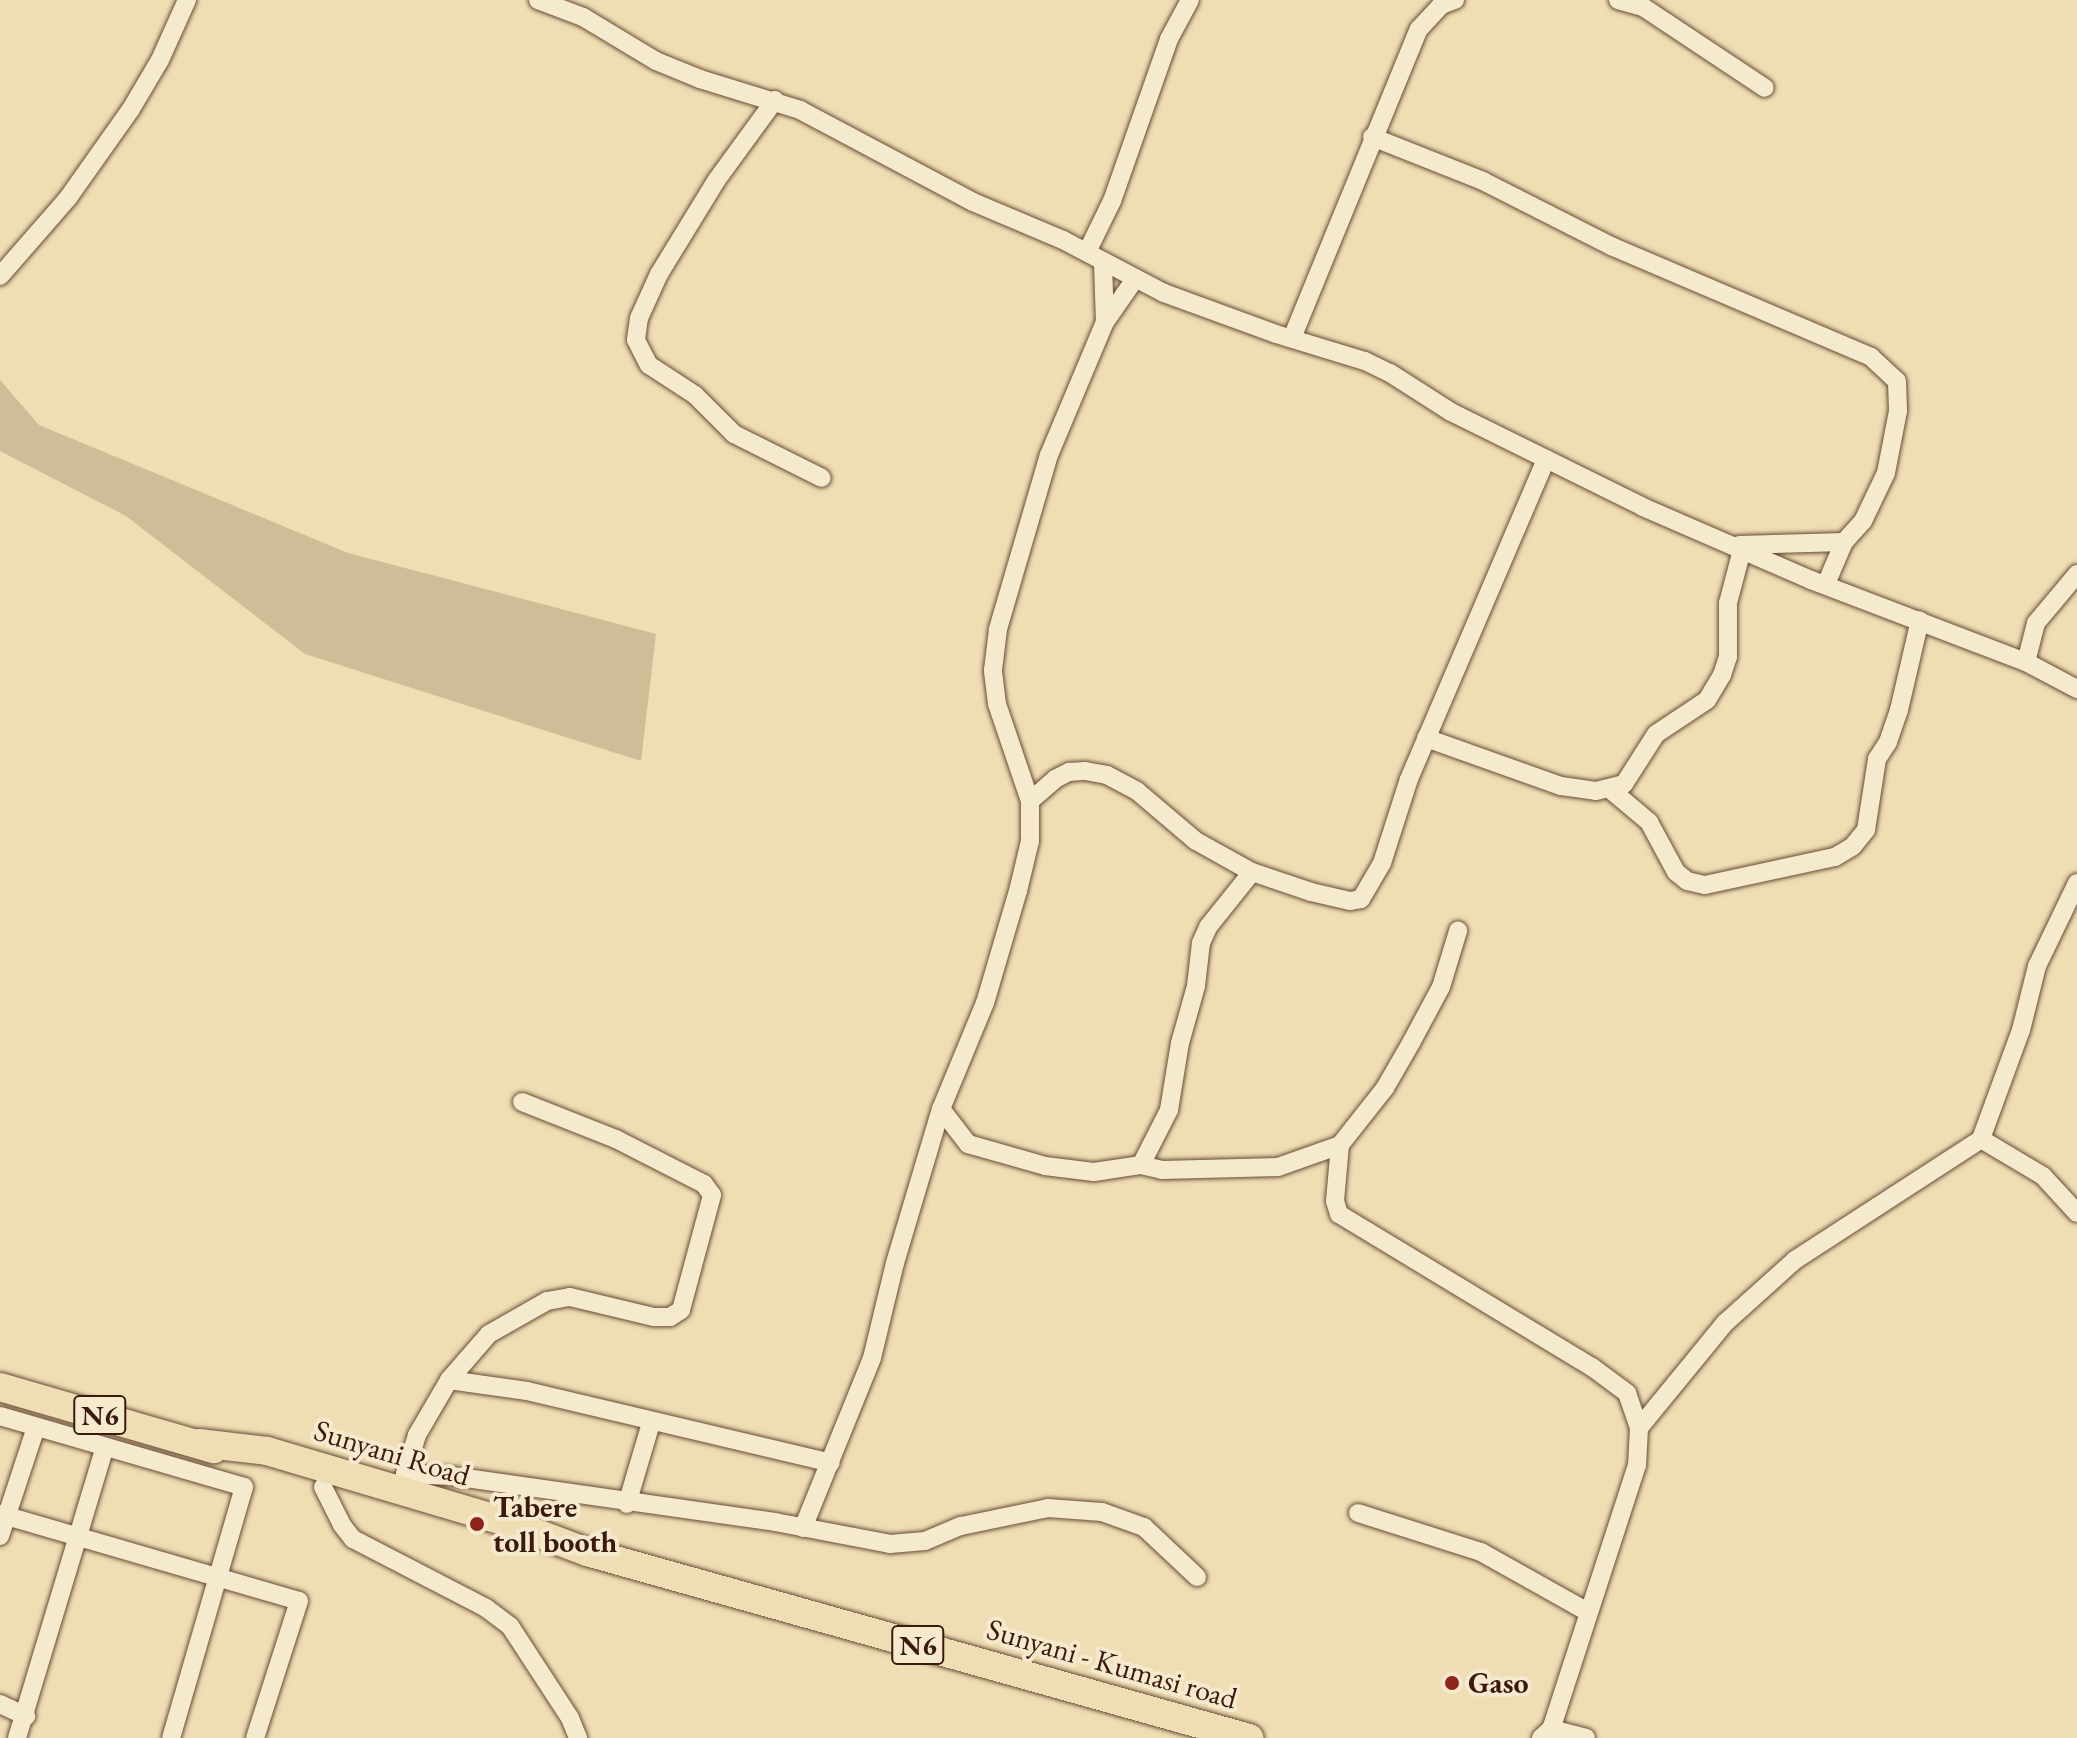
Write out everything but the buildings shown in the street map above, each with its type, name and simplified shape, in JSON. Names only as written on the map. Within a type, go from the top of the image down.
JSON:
[{"type":"main road","name":"N6","points":[[0,1387],[199,1443]]},
{"type":"main road","name":"Sunyani Road","points":[[199,1443],[267,1451],[403,1483],[587,1552]]},
{"type":"main road","name":"Sunyani Road","points":[[199,1443],[262,1468],[507,1542],[587,1552]]},
{"type":"main road","name":"Sunyani - Kumasi road","points":[[587,1552],[1249,1738]]},
{"type":"street","points":[[0,276],[68,198],[131,109],[160,60],[187,0]]},
{"type":"street","points":[[538,0],[583,17],[656,61],[700,79],[775,100],[854,136],[973,202],[1135,279],[1292,338],[1365,361],[1390,373],[1451,412],[1643,507],[1737,548],[2026,662],[2077,689]]},
{"type":"street","points":[[1105,322],[1095,258],[1169,39],[1190,0]]},
{"type":"street","points":[[1292,338],[1372,137],[1419,29],[1441,5],[1455,0]]},
{"type":"street","points":[[1618,0],[1644,4],[1765,88]]},
{"type":"street","points":[[775,100],[716,181],[659,274],[639,318],[636,340],[649,365],[695,395],[734,434],[822,478]]},
{"type":"street","points":[[1372,137],[1483,181],[1611,246],[1871,357],[1897,381],[1898,411],[1886,473],[1863,521],[1844,542],[1826,584]]},
{"type":"street","points":[[803,1528],[872,1358],[895,1263],[941,1109],[985,1003],[1014,906],[1030,841],[1030,801],[997,704],[993,670],[998,629],[1049,455],[1105,322],[1135,279]]},
{"type":"street","points":[[1030,801],[1055,779],[1069,772],[1107,775],[1137,791],[1196,841],[1252,872],[1337,898],[1361,899],[1382,863],[1426,738],[1546,459]]},
{"type":"street","points":[[1737,548],[1844,542]]},
{"type":"street","points":[[1426,738],[1561,786],[1611,790],[1624,784],[1656,734],[1707,700],[1722,675],[1728,657],[1728,603],[1737,548]]},
{"type":"street","points":[[2026,662],[2036,623],[2057,594],[2076,576]]},
{"type":"street","points":[[1611,790],[1649,822],[1676,872],[1687,881],[1705,885],[1835,857],[1853,846],[1866,830],[1877,759],[1888,742],[1899,710],[1920,620]]},
{"type":"street","points":[[1141,1165],[1169,1110],[1180,1043],[1196,986],[1201,943],[1208,927],[1252,872]]},
{"type":"street","points":[[1639,1428],[1725,1323],[1795,1260],[1981,1139],[2021,1030],[2037,966],[2077,883]]},
{"type":"street","points":[[941,1109],[968,1144],[1045,1166],[1094,1172],[1141,1165],[1162,1170],[1278,1167],[1340,1145],[1385,1088],[1441,987],[1458,931]]},
{"type":"street","points":[[522,1102],[616,1139],[704,1184],[712,1195],[681,1310],[670,1317],[654,1317],[570,1297],[547,1301],[489,1334],[449,1380],[417,1435],[403,1483],[490,1480],[890,1544],[925,1541],[961,1526],[1048,1508],[1102,1512],[1144,1527],[1197,1577]]},
{"type":"street","points":[[1981,1139],[2043,1176],[2077,1213]]},
{"type":"street","points":[[1340,1145],[1335,1201],[1339,1214],[1592,1367],[1627,1393],[1639,1428],[1637,1465],[1546,1734],[1586,1738]]},
{"type":"street","points":[[449,1380],[527,1391],[651,1423],[831,1463]]},
{"type":"street","points":[[0,1416],[244,1487],[171,1738]]},
{"type":"street","points":[[627,1504],[651,1423]]},
{"type":"street","points":[[0,1536],[3,1514],[36,1427]]},
{"type":"street","points":[[17,1738],[105,1447]]},
{"type":"street","points":[[323,1487],[342,1525],[353,1539],[486,1608],[510,1626],[570,1718],[578,1738]]},
{"type":"street","points":[[1358,1513],[1481,1552],[1588,1612]]},
{"type":"street","points":[[3,1514],[299,1601],[255,1738]]},
{"type":"street","points":[[0,1704],[26,1716]]},
{"type":"shaded area","points":[[0,380],[39,425],[348,553],[656,634],[641,761],[305,654],[126,516],[0,451]]},
{"type":"place","name":"Tabere toll booth","points":[[477,1524]]},
{"type":"place","name":"Gaso","points":[[1452,1683]]}]
